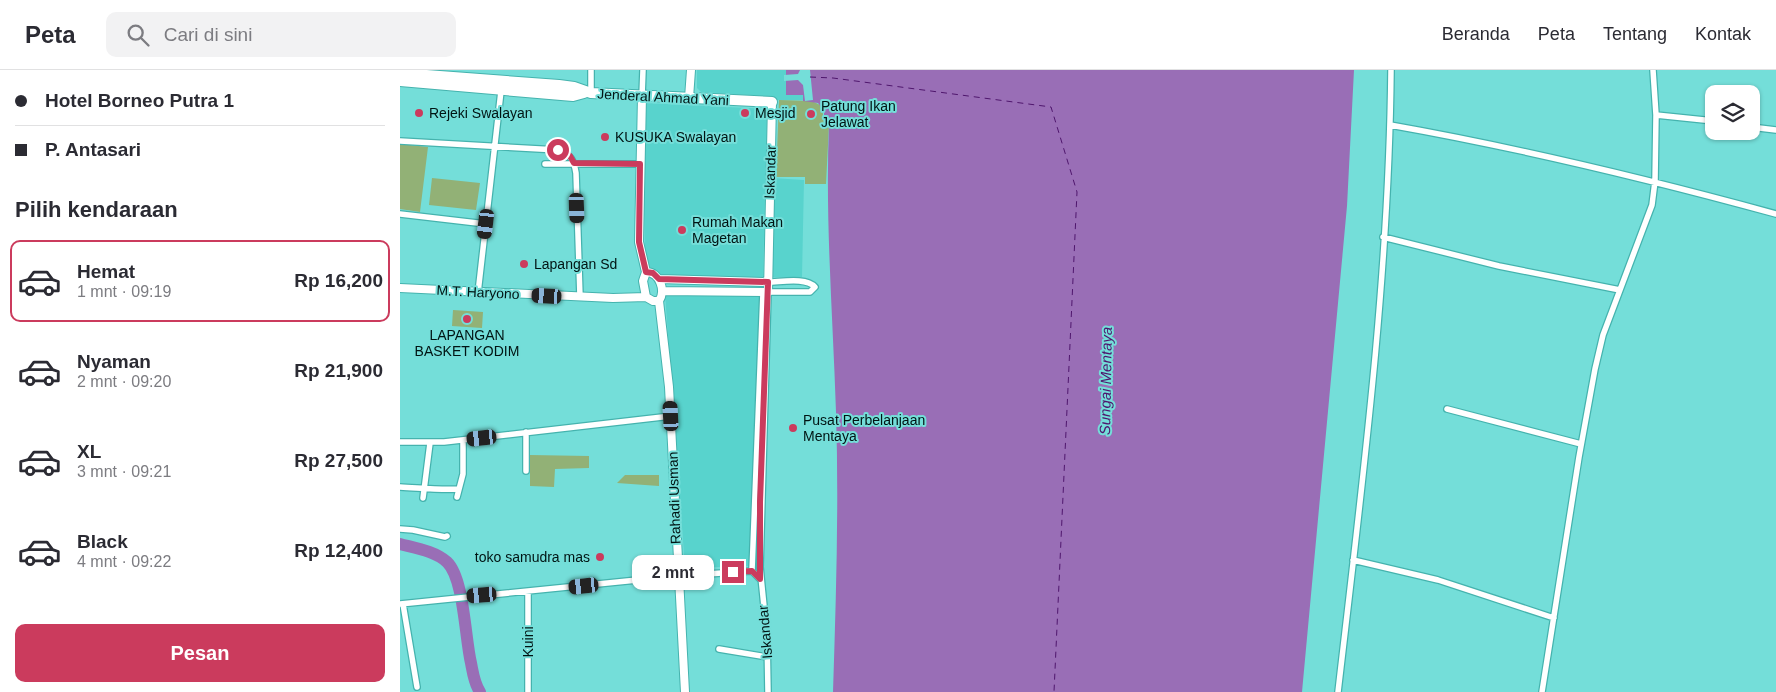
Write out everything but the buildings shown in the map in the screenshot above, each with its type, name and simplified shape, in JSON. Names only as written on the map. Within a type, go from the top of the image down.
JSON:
[{"type":"highway","name":"Jenderal Ahmad Yani","points":[[400,73],[451,74],[559,85],[574,87],[587,93]]},
{"type":"highway","name":"Jenderal Ahmad Yani","points":[[400,81],[573,96],[587,93],[772,102]]},
{"type":"street","points":[[587,93],[590,70]]},
{"type":"street","points":[[643,70],[639,242],[646,272],[643,281],[646,297]]},
{"type":"street","points":[[689,98],[691,70]]},
{"type":"street","points":[[1338,692],[1354,560],[1377,323],[1390,124],[1391,70]]},
{"type":"street","points":[[1542,692],[1581,444],[1603,335],[1648,220],[1655,181],[1656,115],[1653,70]]},
{"type":"street","points":[[478,293],[501,91]]},
{"type":"street","name":"Iskandar","points":[[752,571],[767,273],[772,102]]},
{"type":"street","points":[[1656,115],[1705,120]]},
{"type":"street","points":[[1390,124],[1482,142],[1655,181],[1776,214]]},
{"type":"street","points":[[1760,128],[1776,130]]},
{"type":"street","points":[[400,141],[558,150],[570,156],[574,163],[580,297]]},
{"type":"street","points":[[545,164],[640,164]]},
{"type":"street","points":[[400,214],[486,224]]},
{"type":"street","points":[[1383,238],[1499,266],[1620,290]]},
{"type":"street","points":[[646,272],[653,273],[659,279],[662,291],[659,301]]},
{"type":"street","points":[[659,279],[805,282],[812,283],[815,287],[810,292],[662,291]]},
{"type":"street","name":"M.T. Haryono","points":[[400,288],[580,297],[646,297],[659,301]]},
{"type":"street","name":"Iskandar","points":[[765,292],[760,579],[768,692]]},
{"type":"street","name":"Rahadi Usman","points":[[659,301],[671,416],[677,576],[685,692]]},
{"type":"street","points":[[1447,408],[1581,444]]},
{"type":"street","points":[[400,442],[430,443],[463,440],[671,416]]},
{"type":"street","points":[[526,432],[526,471]]},
{"type":"street","points":[[457,497],[463,474],[463,440]]},
{"type":"street","points":[[422,498],[430,443]]},
{"type":"street","points":[[400,487],[423,488],[430,491],[459,489]]},
{"type":"street","points":[[400,530],[418,530],[443,537],[447,536]]},
{"type":"street","points":[[1354,560],[1438,580],[1554,618]]},
{"type":"street","points":[[417,687],[401,604],[677,576],[752,571],[760,579]]},
{"type":"street","name":"Kuini","points":[[528,592],[528,692]]},
{"type":"street","points":[[719,649],[767,657]]},
{"type":"shaded area","points":[[697,70],[810,70],[813,100],[778,100],[768,96],[701,92],[697,88]]},
{"type":"shaded area","points":[[779,100],[812,101],[822,106],[824,124],[829,125],[826,184],[805,184],[805,177],[776,177]]},
{"type":"shaded area","points":[[645,103],[767,109],[763,278],[661,276],[649,268],[645,249],[643,154]]},
{"type":"shaded area","points":[[400,144],[428,147],[420,212],[400,209]]},
{"type":"shaded area","points":[[432,178],[480,183],[476,210],[429,205]]},
{"type":"shaded area","points":[[772,178],[804,180],[802,277],[769,277]]},
{"type":"shaded area","points":[[665,294],[763,295],[756,566],[685,568]]},
{"type":"shaded area","name":"LAPANGAN BASKET KODIM","points":[[453,310],[483,312],[482,328],[452,326]]},
{"type":"shaded area","points":[[530,455],[589,456],[589,468],[555,469],[554,487],[530,486]]},
{"type":"shaded area","points":[[625,475],[659,475],[659,486],[617,483]]},
{"type":"water","name":"Sungai Mentaya","points":[[786,70],[1354,70],[1347,206],[1302,692],[833,692],[837,482],[829,233],[829,125],[824,125],[824,111],[818,103],[803,101],[803,95],[786,95]]},
{"type":"pier","points":[[800,70],[810,70],[813,100],[805,101],[803,85],[798,80],[784,81],[784,75],[798,74]]},
{"type":"waterway","points":[[400,544],[437,555],[447,562],[453,570],[463,609],[473,674],[480,692]]},
{"type":"ferry route","points":[[810,77],[833,78],[1051,107],[1077,192],[1054,692]]},
{"type":"place","name":"Rejeki Swalayan","points":[[419,113]]},
{"type":"place","name":"Mesjid","points":[[745,113]]},
{"type":"place","name":"Patung Ikan Jelawat","points":[[811,114]]},
{"type":"place","name":"KUSUKA Swalayan","points":[[605,137]]},
{"type":"place","name":"Rumah Makan Magetan","points":[[682,230]]},
{"type":"place","name":"Lapangan Sd","points":[[524,264]]},
{"type":"place","name":"LAPANGAN BASKET KODIM","points":[[467,319]]},
{"type":"place","name":"Pusat Perbelanjaan Mentaya","points":[[793,428]]},
{"type":"place","name":"toko samudra mas","points":[[600,557]]},
{"type":"route","points":[[558,150],[566,152],[574,163],[640,164],[639,242],[646,272],[653,273],[659,279],[768,282],[760,502],[760,579],[752,571],[733,572]]}]
